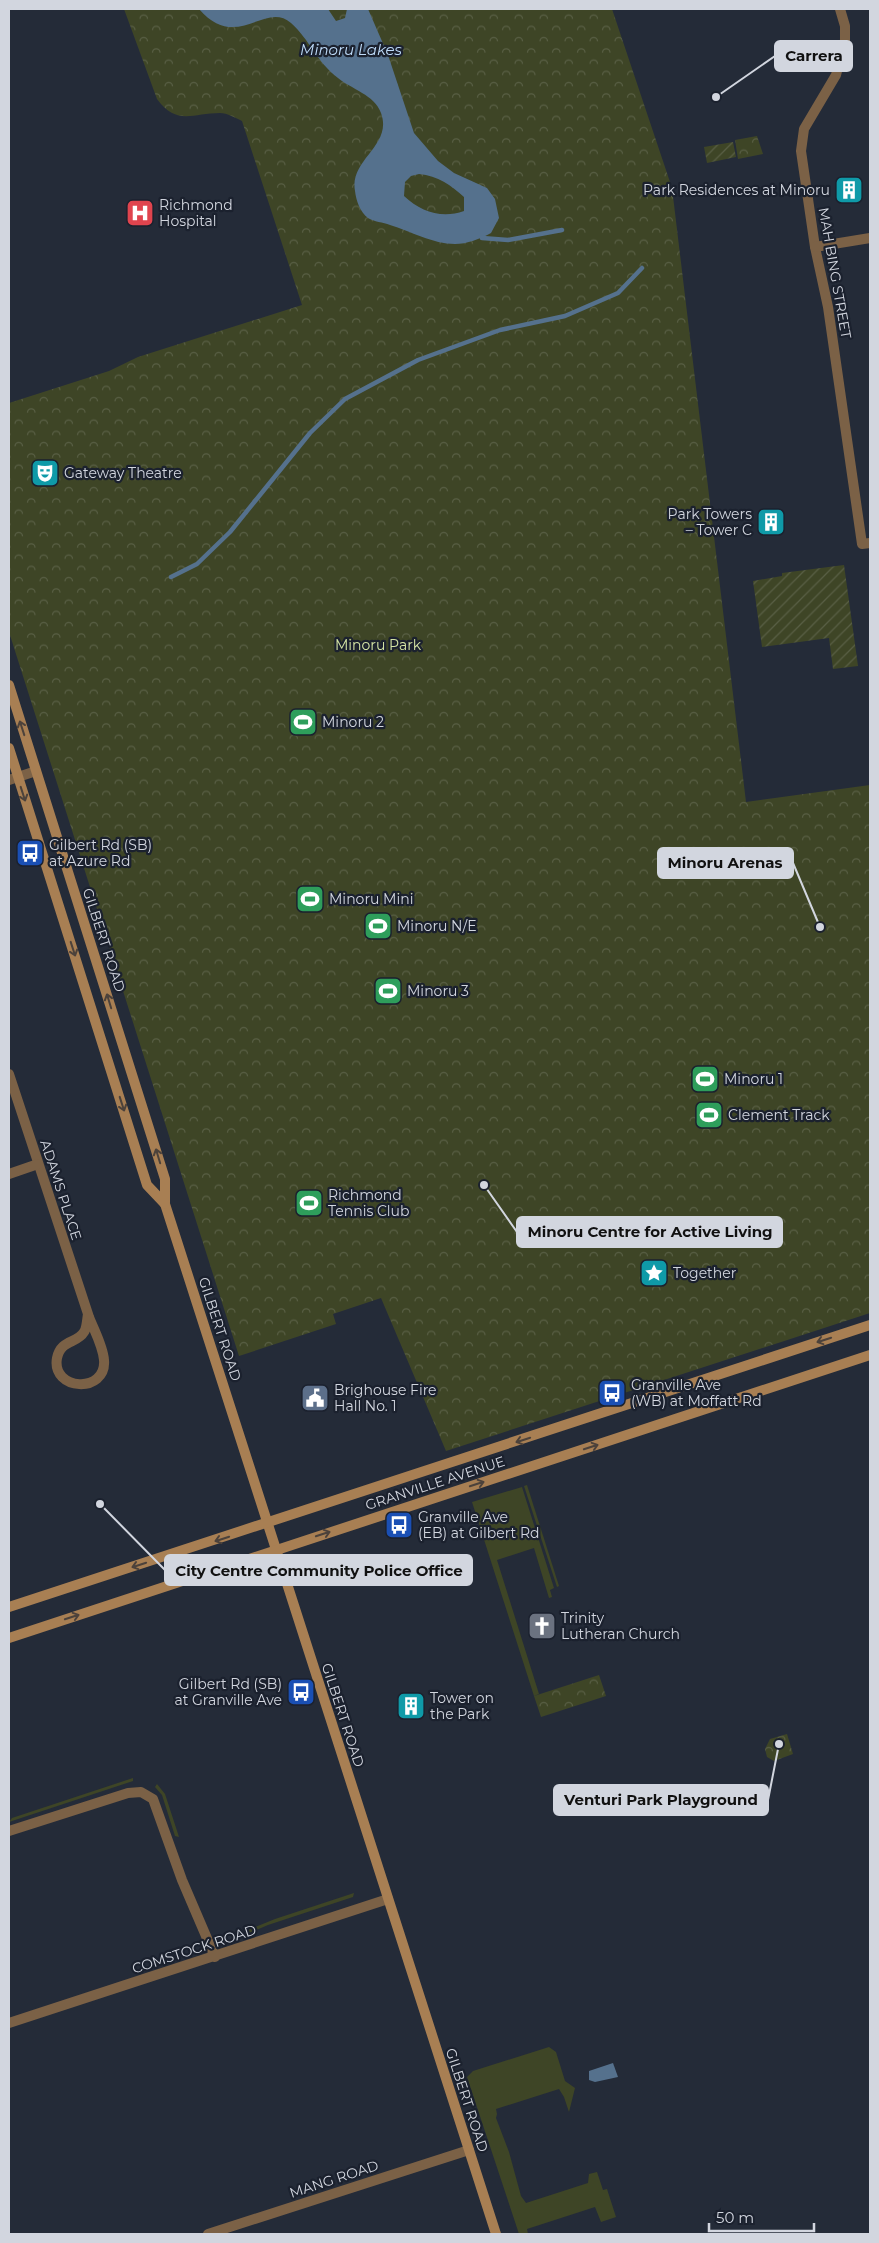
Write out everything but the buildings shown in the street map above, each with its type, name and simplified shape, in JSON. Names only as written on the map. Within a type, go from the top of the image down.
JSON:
[{"type":"main road","name":"GILBERT ROAD","points":[[9,686],[165,1179],[165,1204],[496,2234]]},
{"type":"main road","name":"GILBERT ROAD","points":[[9,748],[13,779],[147,1185],[165,1204]]},
{"type":"main road","name":"GRANVILLE AVENUE","points":[[9,1607],[870,1325]]},
{"type":"main road","name":"GRANVILLE AVENUE","points":[[9,1638],[870,1355]]},
{"type":"street","name":"MAH BING STREET","points":[[840,9],[845,26],[845,40],[836,75],[804,129],[801,151],[815,248],[828,307],[862,544],[870,543]]},
{"type":"street","points":[[815,248],[870,238]]},
{"type":"street","points":[[13,779],[36,771]]},
{"type":"street","name":"ADAMS PLACE","points":[[9,1074],[103,1354],[104,1368],[96,1380],[90,1384],[75,1385],[63,1378],[57,1364],[57,1357],[65,1344],[79,1338],[85,1332],[88,1314]]},
{"type":"street","points":[[9,1174],[38,1164]]},
{"type":"street","points":[[9,1831],[128,1793],[140,1792],[153,1799],[182,1880],[215,1957]]},
{"type":"street","name":"COMSTOCK ROAD","points":[[9,2023],[388,1900]]},
{"type":"street","name":"MANG ROAD","points":[[208,2234],[468,2150]]},
{"type":"green space","name":"Minoru Park","points":[[124,9],[612,9],[672,188],[746,802],[870,785],[870,1313],[446,1451],[381,1298],[333,1314],[336,1324],[239,1356],[9,632],[9,403],[109,371],[138,357],[302,305],[242,121],[223,113],[178,115],[171,113],[164,107],[157,99]]},
{"type":"green space","points":[[757,136],[763,154],[738,159],[735,140]]},
{"type":"green space","points":[[733,142],[736,157],[707,163],[704,147]]},
{"type":"green space","points":[[844,565],[858,666],[833,669],[829,638],[762,647],[753,581],[782,576],[782,573]]},
{"type":"green space","points":[[527,1485],[559,1586],[557,1587],[524,1486]]},
{"type":"green space","points":[[522,1487],[554,1588],[550,1590],[552,1597],[549,1598],[534,1548],[497,1560],[539,1694],[534,1696],[472,1502]]},
{"type":"green space","points":[[599,1675],[606,1696],[541,1717],[534,1696]]},
{"type":"green space","points":[[787,1734],[793,1754],[774,1761],[767,1757],[765,1749],[770,1739]]},
{"type":"green space","points":[[133,1778],[133,1781],[9,1822],[12,1818]]},
{"type":"green space","points":[[157,1784],[165,1794],[179,1837],[175,1836],[162,1795],[155,1787]]},
{"type":"green space","points":[[354,1893],[353,1897],[268,1925],[235,1939],[231,1937],[275,1919]]},
{"type":"green space","points":[[549,2047],[556,2052],[565,2081],[575,2088],[569,2112],[559,2089],[496,2109],[496,2118],[509,2152],[521,2196],[526,2203],[588,2183],[589,2174],[597,2172],[603,2190],[607,2189],[616,2217],[601,2222],[595,2207],[527,2229],[528,2234],[519,2234],[467,2077],[473,2071]]},
{"type":"water","name":"Minoru Lakes","points":[[199,9],[328,9],[336,21],[345,18],[347,9],[368,9],[388,55],[414,133],[438,161],[454,173],[487,188],[495,199],[499,218],[491,233],[469,242],[460,244],[447,243],[430,240],[368,218],[357,202],[355,180],[358,170],[381,135],[383,125],[381,113],[374,101],[343,82],[330,71],[298,30],[291,23],[281,18],[271,17],[238,27],[226,27],[213,21]],"holes":[[[419,174],[444,182],[464,197],[464,211],[440,214],[425,210],[411,202],[404,196],[405,182],[411,176]]]},
{"type":"water","points":[[613,2063],[618,2077],[595,2082],[589,2080],[589,2071]]},
{"type":"waterway","points":[[482,238],[508,240],[562,230]]},
{"type":"waterway","points":[[171,577],[197,564],[230,532],[310,433],[345,399],[418,360],[500,330],[565,316],[618,293],[642,268]]},
{"type":"place","name":"Carrera","points":[[716,97]]},
{"type":"place","name":"Park Residences at Minoru","points":[[849,190]]},
{"type":"place","name":"Richmond Hospital","points":[[140,213]]},
{"type":"place","name":"Gateway Theatre","points":[[45,473]]},
{"type":"place","name":"Park Towers – Tower C","points":[[771,522]]},
{"type":"place","name":"Minoru 2","points":[[303,722]]},
{"type":"place","name":"Gilbert Rd (SB) at Azure Rd","points":[[30,853]]},
{"type":"place","name":"Minoru Mini","points":[[310,899]]},
{"type":"place","name":"Minoru N/E","points":[[378,926]]},
{"type":"place","name":"Minoru Arenas","points":[[820,927]]},
{"type":"place","name":"Minoru 3","points":[[388,991]]},
{"type":"place","name":"Minoru 1","points":[[705,1079]]},
{"type":"place","name":"Clement Track","points":[[709,1115]]},
{"type":"place","name":"Minoru Centre for Active Living","points":[[484,1185]]},
{"type":"place","name":"Richmond Tennis Club","points":[[309,1203]]},
{"type":"place","name":"Together","points":[[654,1273]]},
{"type":"place","name":"Granville Ave (WB) at Moffatt Rd","points":[[612,1393]]},
{"type":"place","name":"Brighouse Fire Hall No. 1","points":[[315,1398]]},
{"type":"place","name":"City Centre Community Police Office","points":[[100,1504]]},
{"type":"place","name":"Granville Ave (EB) at Gilbert Rd","points":[[399,1525]]},
{"type":"place","name":"Trinity Lutheran Church","points":[[542,1626]]},
{"type":"place","name":"Gilbert Rd (SB) at Granville Ave","points":[[301,1692]]},
{"type":"place","name":"Tower on the Park","points":[[411,1706]]},
{"type":"place","name":"Venturi Park Playground","points":[[779,1744]]}]
